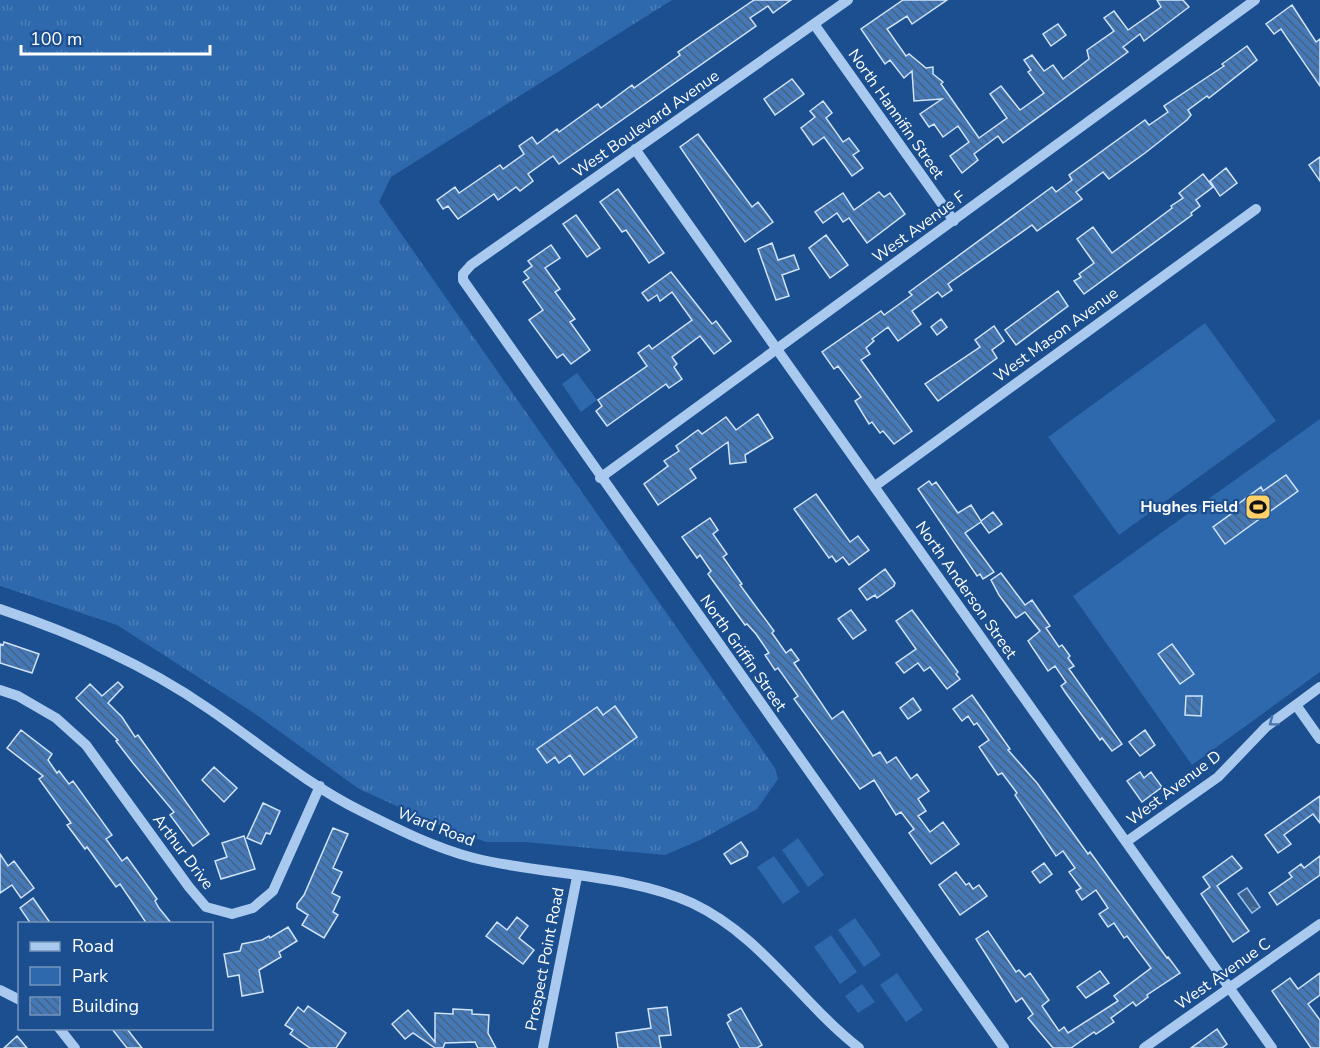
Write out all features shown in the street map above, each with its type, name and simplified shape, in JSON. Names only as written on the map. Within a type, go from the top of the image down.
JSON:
[{"type":"street","name":"West Boulevard Avenue","points":[[462,274],[471,265],[848,0]]},
{"type":"street","name":"West Avenue F","points":[[600,478],[1255,0]]},
{"type":"street","name":"North Hannifin Street","points":[[814,24],[954,221]]},
{"type":"street","name":"North Anderson Street","points":[[635,149],[1272,1048]]},
{"type":"street","name":"West Mason Avenue","points":[[875,486],[1256,210]]},
{"type":"street","name":"North Griffin Street","points":[[462,274],[466,287],[1004,1048]]},
{"type":"street","name":"Ward Road","points":[[0,609],[76,636],[120,655],[207,707],[320,786],[356,808],[410,835],[473,858],[656,891],[691,903],[752,941],[831,1023],[859,1048]]},
{"type":"street","name":"West Avenue D","points":[[1126,842],[1218,777],[1259,733],[1320,687]]},
{"type":"street","name":"Arthur Drive","points":[[0,690],[18,696],[56,718],[86,745],[206,907],[232,914],[253,908],[273,891],[320,786]]},
{"type":"street","points":[[1296,705],[1320,739]]},
{"type":"street","name":"Prospect Point Road","points":[[543,1048],[577,877]]},
{"type":"street","name":"West Avenue C","points":[[1144,1048],[1320,924]]},
{"type":"street","points":[[0,990],[18,999]]},
{"type":"street","points":[[60,1030],[75,1048]]},
{"type":"green space","points":[[0,0],[672,0],[391,177],[379,202],[775,768],[778,779],[757,809],[700,840],[665,855],[525,842],[486,842],[437,824],[359,789],[254,713],[117,625],[0,586]]},
{"type":"green space","points":[[1205,323],[1276,421],[1119,535],[1048,437]]},
{"type":"green space","points":[[577,373],[597,400],[581,412],[562,384]]},
{"type":"green space","name":"Hughes Field","points":[[1320,419],[1320,672],[1192,765],[1073,596]]},
{"type":"green space","points":[[798,838],[824,875],[808,887],[782,850]]},
{"type":"green space","points":[[774,856],[800,892],[783,904],[757,867]]},
{"type":"green space","points":[[855,918],[881,955],[864,967],[838,930]]},
{"type":"green space","points":[[831,935],[857,972],[840,984],[814,947]]},
{"type":"green space","points":[[897,973],[923,1010],[906,1022],[880,985]]},
{"type":"green space","points":[[862,984],[875,1002],[858,1013],[845,996]]},
{"type":"water","points":[[1247,888],[1260,907],[1252,913],[1238,894]]},
{"type":"building","points":[[754,0],[791,0],[773,13],[768,6],[750,18],[756,26],[559,164],[553,156],[528,174],[533,181],[520,191],[516,187],[498,200],[494,194],[458,219],[448,206],[443,209],[437,200],[455,187],[459,193],[500,165],[503,169],[524,154],[519,146],[532,137],[537,144],[557,129],[559,132],[598,104],[601,108],[632,85],[634,88],[680,55],[678,52]]},
{"type":"building","points":[[903,0],[947,0],[912,24],[907,16],[887,29],[906,56],[909,54],[926,68],[933,67],[933,74],[943,82],[941,84],[979,138],[1007,118],[990,94],[1001,86],[1020,110],[1044,93],[1028,72],[1031,70],[1024,60],[1032,55],[1044,71],[1053,65],[1063,79],[1089,59],[1087,50],[1114,31],[1104,18],[1114,11],[1128,30],[1161,7],[1157,0],[1183,0],[1189,7],[1144,41],[1140,34],[1123,47],[1128,52],[1003,143],[998,136],[974,154],[978,160],[962,173],[950,156],[969,142],[958,126],[943,137],[934,124],[929,127],[920,114],[942,99],[914,101],[912,71],[904,78],[890,60],[885,64],[861,29]]},
{"type":"building","points":[[1292,5],[1316,42],[1320,39],[1320,86],[1281,29],[1274,34],[1266,24]]},
{"type":"building","points":[[1058,24],[1066,35],[1051,46],[1043,34]]},
{"type":"building","points":[[1247,46],[1257,60],[1209,98],[1207,96],[1188,110],[1191,115],[1187,120],[1145,153],[1109,179],[1103,172],[1076,192],[1082,199],[1037,231],[1032,225],[948,284],[952,290],[942,297],[938,292],[912,311],[921,324],[898,341],[888,327],[872,339],[874,341],[866,348],[870,354],[861,360],[912,431],[894,444],[883,431],[880,433],[872,422],[869,424],[855,401],[861,397],[838,366],[834,369],[822,352],[881,311],[884,315],[912,295],[909,292],[1052,187],[1056,192],[1072,180],[1069,175],[1145,120],[1149,125],[1168,112],[1164,106],[1224,66],[1222,64]]},
{"type":"building","points":[[792,79],[804,94],[775,115],[764,99]]},
{"type":"building","points":[[823,101],[832,113],[826,118],[843,142],[849,138],[859,151],[853,155],[863,168],[852,176],[824,137],[813,145],[801,128],[815,117],[810,111]]},
{"type":"building","points":[[698,134],[752,207],[758,202],[773,222],[745,242],[680,147]]},
{"type":"building","points":[[1320,157],[1320,181],[1309,165]]},
{"type":"building","points":[[1226,168],[1237,183],[1220,196],[1210,181]]},
{"type":"building","points":[[1203,174],[1213,187],[1196,200],[1200,206],[1191,213],[1192,215],[1084,294],[1074,281],[1081,277],[1079,274],[1094,263],[1077,239],[1093,227],[1112,253],[1172,208],[1171,206],[1183,198],[1179,193]]},
{"type":"building","points":[[618,189],[664,253],[649,263],[626,230],[622,232],[600,202]]},
{"type":"building","points":[[879,192],[884,197],[890,193],[905,214],[867,243],[849,218],[843,222],[837,213],[823,223],[815,212],[843,193],[854,210]]},
{"type":"building","points":[[576,215],[600,248],[587,257],[563,224]]},
{"type":"building","points":[[826,235],[848,265],[830,278],[809,248]]},
{"type":"building","points":[[772,243],[778,260],[794,255],[799,269],[782,275],[789,296],[776,300],[758,249]]},
{"type":"building","points":[[551,245],[560,258],[545,268],[560,289],[555,292],[575,319],[570,322],[590,350],[571,364],[563,354],[557,358],[529,320],[543,310],[523,282],[529,278],[524,272],[532,266],[528,261]]},
{"type":"building","points":[[671,272],[712,324],[716,321],[731,341],[714,354],[700,336],[672,357],[677,364],[674,367],[682,379],[669,388],[666,384],[607,426],[596,411],[602,406],[598,400],[647,366],[638,353],[649,345],[652,349],[692,320],[672,292],[660,301],[657,295],[648,301],[642,293]]},
{"type":"building","points":[[1058,291],[1068,306],[1016,345],[1005,330]]},
{"type":"building","points":[[941,319],[947,327],[937,335],[931,327]]},
{"type":"building","points":[[994,326],[1004,341],[992,350],[997,358],[938,401],[925,384],[980,347],[975,340]]},
{"type":"building","points":[[758,414],[773,438],[745,455],[746,462],[730,464],[728,442],[690,469],[696,478],[658,505],[644,484],[668,466],[664,461],[679,451],[676,446],[698,430],[702,434],[726,417],[736,430]]},
{"type":"building","points":[[1286,475],[1298,491],[1225,544],[1213,527],[1261,487],[1263,491]]},
{"type":"building","points":[[929,481],[932,485],[936,482],[958,513],[971,505],[981,521],[993,512],[1002,524],[989,533],[981,522],[965,533],[994,572],[983,579],[980,574],[977,576],[918,489]]},
{"type":"building","points":[[816,494],[850,542],[858,536],[869,550],[849,565],[843,557],[836,562],[832,556],[829,558],[794,509]]},
{"type":"building","points":[[710,518],[718,530],[713,534],[727,554],[723,557],[742,584],[740,585],[774,631],[772,633],[786,653],[791,649],[799,660],[794,663],[832,719],[843,711],[873,756],[880,752],[887,763],[896,757],[911,779],[917,774],[929,791],[918,799],[926,811],[918,816],[930,832],[943,822],[959,844],[931,864],[909,833],[914,829],[901,812],[896,815],[874,780],[860,789],[794,699],[798,696],[778,668],[775,670],[765,655],[769,653],[756,634],[747,624],[745,625],[708,574],[711,571],[700,555],[697,558],[682,537]]},
{"type":"building","points":[[885,569],[895,583],[894,586],[877,598],[875,595],[867,600],[859,589]]},
{"type":"building","points":[[1001,573],[1025,605],[1032,600],[1050,626],[1046,628],[1059,647],[1062,645],[1070,656],[1068,658],[1074,666],[1069,669],[1122,744],[1112,751],[1102,738],[1100,740],[1065,692],[1061,686],[1066,682],[1055,666],[1048,671],[1028,641],[1040,631],[1025,612],[1016,618],[999,595],[991,580]]},
{"type":"building","points":[[851,610],[866,630],[853,639],[838,619]]},
{"type":"building","points":[[912,610],[958,672],[956,674],[960,679],[947,689],[930,667],[924,671],[918,663],[904,673],[896,663],[916,649],[896,621]]},
{"type":"building","points":[[4,642],[39,654],[32,673],[0,663],[0,644],[3,645]]},
{"type":"building","points":[[1172,644],[1194,674],[1180,684],[1158,654]]},
{"type":"building","points":[[118,682],[123,687],[108,703],[122,717],[135,737],[138,735],[209,834],[193,846],[170,815],[174,812],[133,763],[116,741],[118,740],[76,698],[90,684],[102,696]]},
{"type":"building","points":[[972,695],[1010,749],[1008,750],[1037,783],[1088,854],[1090,852],[1180,973],[1147,995],[1148,997],[1136,1006],[1133,1002],[1111,1018],[1114,1022],[1071,1048],[1053,1048],[1028,1018],[1033,1014],[1022,998],[1016,1002],[976,939],[988,931],[1016,972],[1019,970],[1025,977],[1030,973],[1049,1000],[1042,1006],[1059,1031],[1064,1027],[1068,1033],[1118,1001],[1114,996],[1151,968],[1127,936],[1124,938],[1114,923],[1108,927],[1099,914],[1108,908],[1096,890],[1082,900],[1076,891],[1081,888],[1069,872],[1075,868],[1063,851],[1056,856],[1015,795],[1017,793],[1002,773],[998,775],[979,747],[989,740],[977,723],[974,725],[968,716],[962,721],[953,709]]},
{"type":"building","points":[[1186,696],[1202,696],[1201,716],[1185,715]]},
{"type":"building","points":[[913,698],[921,710],[908,719],[900,708]]},
{"type":"building","points":[[615,706],[637,737],[584,775],[570,755],[559,763],[555,757],[547,763],[537,749],[597,707],[603,715]]},
{"type":"building","points":[[21,730],[52,754],[48,760],[57,773],[59,771],[69,784],[73,781],[112,835],[106,839],[122,861],[127,857],[170,922],[146,922],[120,884],[116,887],[87,847],[85,849],[67,825],[71,823],[39,779],[43,776],[7,748]]},
{"type":"building","points":[[1145,730],[1155,745],[1140,756],[1129,742]]},
{"type":"building","points":[[214,767],[237,788],[224,802],[202,780]]},
{"type":"building","points":[[1140,772],[1144,778],[1151,772],[1162,787],[1142,802],[1127,781]]},
{"type":"building","points":[[1320,796],[1320,823],[1313,814],[1284,835],[1291,844],[1278,853],[1265,835]]},
{"type":"building","points":[[263,803],[280,811],[270,834],[266,833],[261,844],[247,838]]},
{"type":"building","points":[[333,828],[348,834],[333,868],[342,872],[332,893],[340,897],[333,912],[338,915],[324,938],[302,925],[308,915],[297,908],[297,904],[304,895]]},
{"type":"building","points":[[244,836],[255,869],[221,879],[215,861],[227,857],[222,843]]},
{"type":"building","points":[[741,842],[748,852],[747,856],[731,864],[724,854]]},
{"type":"building","points":[[0,854],[8,866],[14,861],[34,888],[21,898],[12,885],[0,893]]},
{"type":"building","points":[[1232,856],[1242,868],[1217,886],[1249,931],[1233,942],[1201,894],[1210,887],[1203,877]]},
{"type":"building","points":[[1320,856],[1320,875],[1277,905],[1269,893],[1292,877],[1289,873],[1301,864],[1304,868]]},
{"type":"building","points":[[1044,863],[1052,874],[1040,883],[1032,872]]},
{"type":"building","points":[[956,872],[966,885],[969,883],[973,889],[979,885],[987,896],[960,915],[939,885]]},
{"type":"building","points":[[33,898],[50,922],[30,922],[20,908]]},
{"type":"building","points":[[517,917],[528,926],[519,938],[534,950],[523,964],[486,936],[497,922],[507,930]]},
{"type":"building","points":[[288,927],[297,941],[279,952],[281,957],[259,970],[263,992],[242,996],[239,975],[228,977],[224,954],[240,951],[242,944],[262,940],[269,936],[270,938]]},
{"type":"building","points":[[1100,971],[1109,983],[1086,998],[1077,987]]},
{"type":"building","points":[[1320,973],[1320,995],[1308,1004],[1320,1020],[1320,1048],[1311,1048],[1272,991],[1290,978],[1298,989]]},
{"type":"building","points":[[308,1006],[346,1033],[336,1048],[310,1048],[290,1034],[293,1030],[285,1025],[298,1007],[304,1012]]},
{"type":"building","points":[[667,1007],[671,1035],[659,1036],[661,1048],[618,1048],[616,1033],[651,1028],[648,1009]]},
{"type":"building","points":[[741,1008],[762,1045],[757,1048],[740,1048],[727,1023],[731,1020],[728,1015]]},
{"type":"building","points":[[453,1009],[472,1010],[472,1014],[489,1015],[488,1033],[496,1048],[478,1048],[475,1042],[445,1043],[443,1048],[435,1048],[413,1033],[405,1039],[392,1024],[408,1010],[435,1042],[435,1013],[453,1014]]},
{"type":"building","points":[[1217,1029],[1227,1044],[1222,1048],[1191,1048]]},
{"type":"building","points":[[113,1030],[128,1030],[142,1048],[127,1048]]},
{"type":"building","points":[[17,1036],[27,1048],[4,1048]]},
{"type":"place","name":"Hughes Field","points":[[1258,507]]}]
